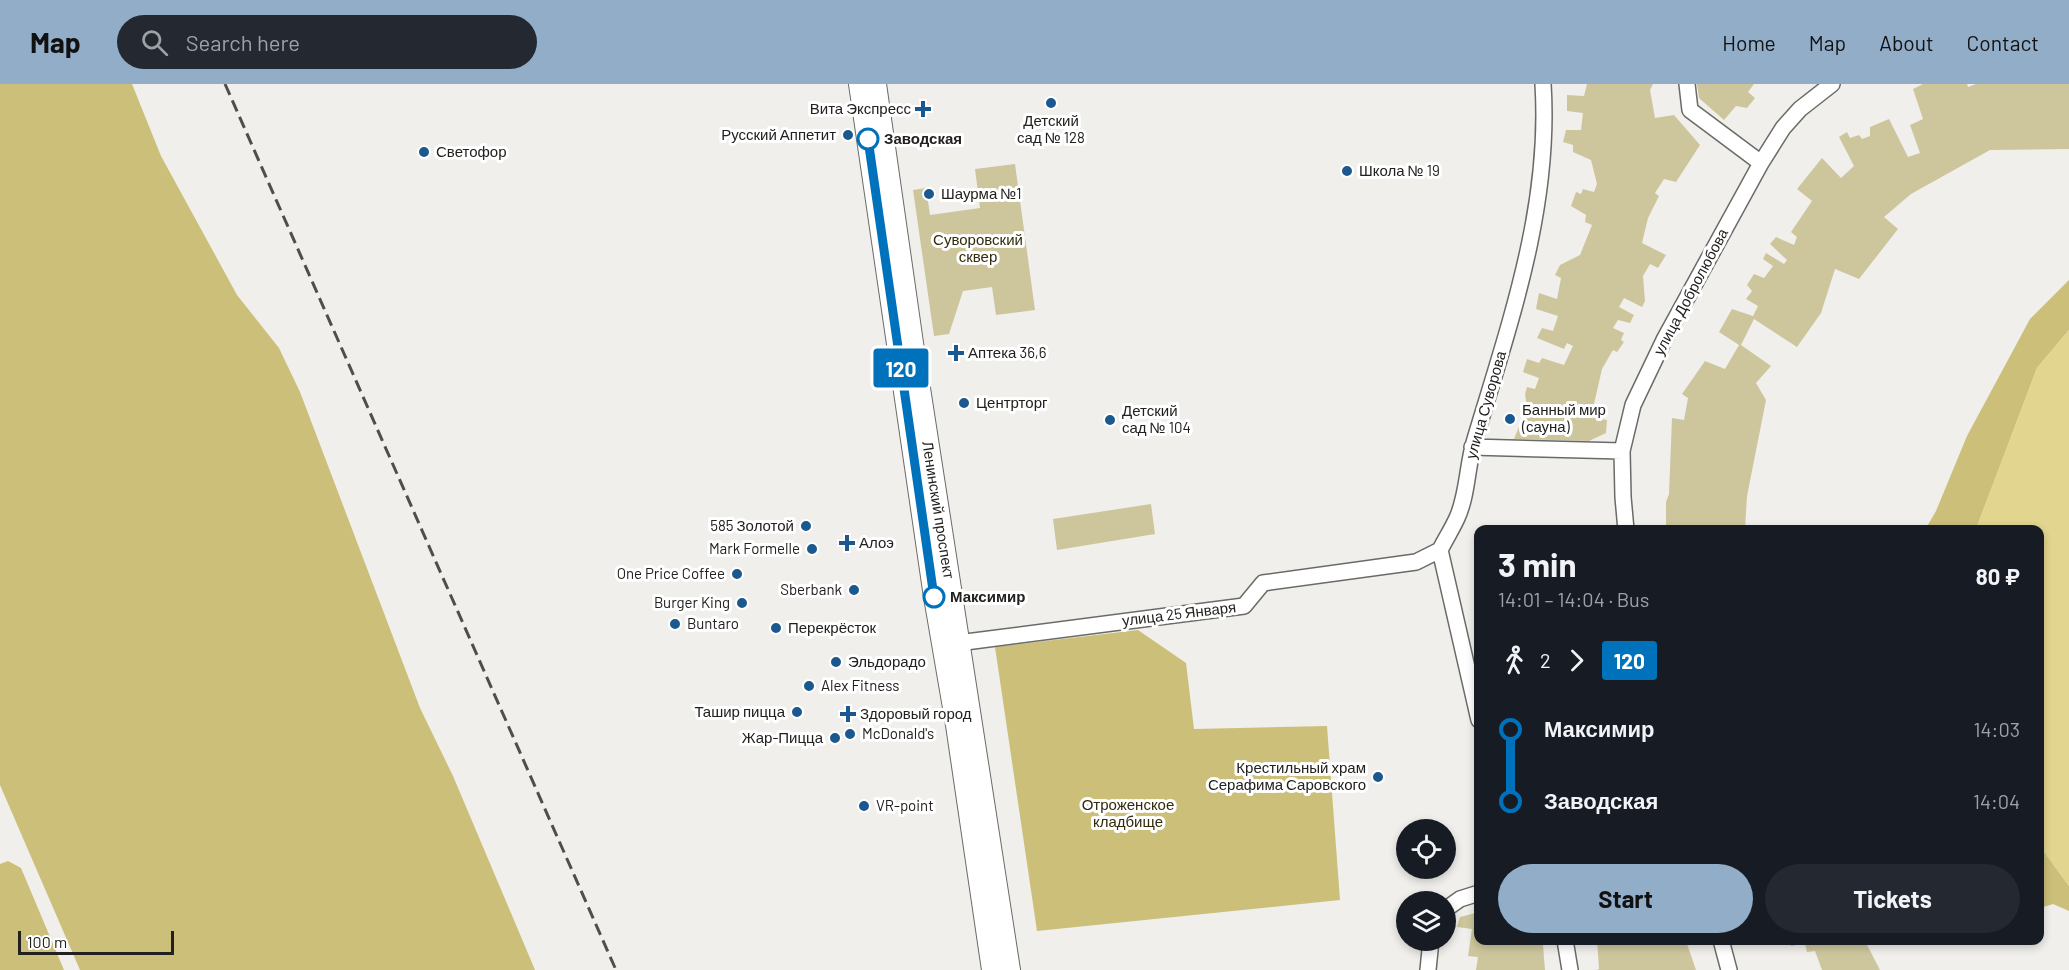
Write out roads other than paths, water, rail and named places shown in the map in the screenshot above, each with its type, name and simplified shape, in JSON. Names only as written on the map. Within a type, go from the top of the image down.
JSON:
[{"type":"main road","name":"Ленинский проспект","points":[[859,84],[950,644],[1010,970]]},
{"type":"main road","name":"Ленинский проспект","points":[[876,84],[950,644],[956,725],[992,970]]},
{"type":"street","name":"улица Суворова","points":[[1440,550],[1457,518],[1472,447],[1514,312],[1531,243],[1538,208],[1546,123],[1543,84]]},
{"type":"street","points":[[1687,84],[1690,110],[1761,163]]},
{"type":"street","name":"улица Добролюбова","points":[[1626,525],[1622,451],[1633,405],[1660,348],[1761,163],[1783,128],[1800,108],[1832,84]]},
{"type":"street","points":[[1472,447],[1622,451]]},
{"type":"street","name":"улица 25 Января","points":[[950,644],[1244,606],[1263,583],[1416,562],[1440,550]]},
{"type":"street","points":[[1440,550],[1474,698]]},
{"type":"street","points":[[1456,902],[1474,895]]},
{"type":"street","points":[[1565,945],[1570,970]]},
{"type":"street","points":[[1722,945],[1729,970]]},
{"type":"street","points":[[1428,970],[1430,951]]},
{"type":"railway","points":[[225,84],[616,970]]},
{"type":"place","name":"Детский сад № 128","points":[[1051,103]]},
{"type":"place","name":"Вита Экспресс","points":[[923,109]]},
{"type":"place","name":"Русский Аппетит","points":[[848,135]]},
{"type":"place","name":"Заводская","points":[[868,139]]},
{"type":"place","name":"Светофор","points":[[424,152]]},
{"type":"place","name":"Школа № 19","points":[[1347,171]]},
{"type":"place","name":"Шаурма №1","points":[[929,194]]},
{"type":"place","name":"Аптека 36,6","points":[[956,353]]},
{"type":"place","name":"Центрторг","points":[[964,403]]},
{"type":"place","name":"Банный мир (сауна)","points":[[1510,419]]},
{"type":"place","name":"Детский сад № 104","points":[[1110,420]]},
{"type":"place","name":"585 Золотой","points":[[806,526]]},
{"type":"place","name":"Алоэ","points":[[847,543]]},
{"type":"place","name":"Mark Formelle","points":[[812,549]]},
{"type":"place","name":"One Price Coffee","points":[[737,574]]},
{"type":"place","name":"Sberbank","points":[[854,590]]},
{"type":"place","name":"Максимир","points":[[934,597]]},
{"type":"place","name":"Burger King","points":[[742,603]]},
{"type":"place","name":"Buntaro","points":[[675,624]]},
{"type":"place","name":"Перекрёсток","points":[[776,628]]},
{"type":"place","name":"Эльдорадо","points":[[836,662]]},
{"type":"place","name":"Alex Fitness","points":[[809,686]]},
{"type":"place","name":"Ташир пицца","points":[[797,712]]},
{"type":"place","name":"Здоровый город","points":[[848,714]]},
{"type":"place","name":"McDonald's","points":[[850,734]]},
{"type":"place","name":"Жар-Пицца","points":[[835,738]]},
{"type":"place","name":"Крестильный храм Серафима Саровского","points":[[1378,777]]},
{"type":"place","name":"VR-point","points":[[864,806]]},
{"type":"park label","name":"Суворовский сквер","points":[[978,248]]},
{"type":"park label","name":"Отроженское кладбище","points":[[1128,814]]}]
